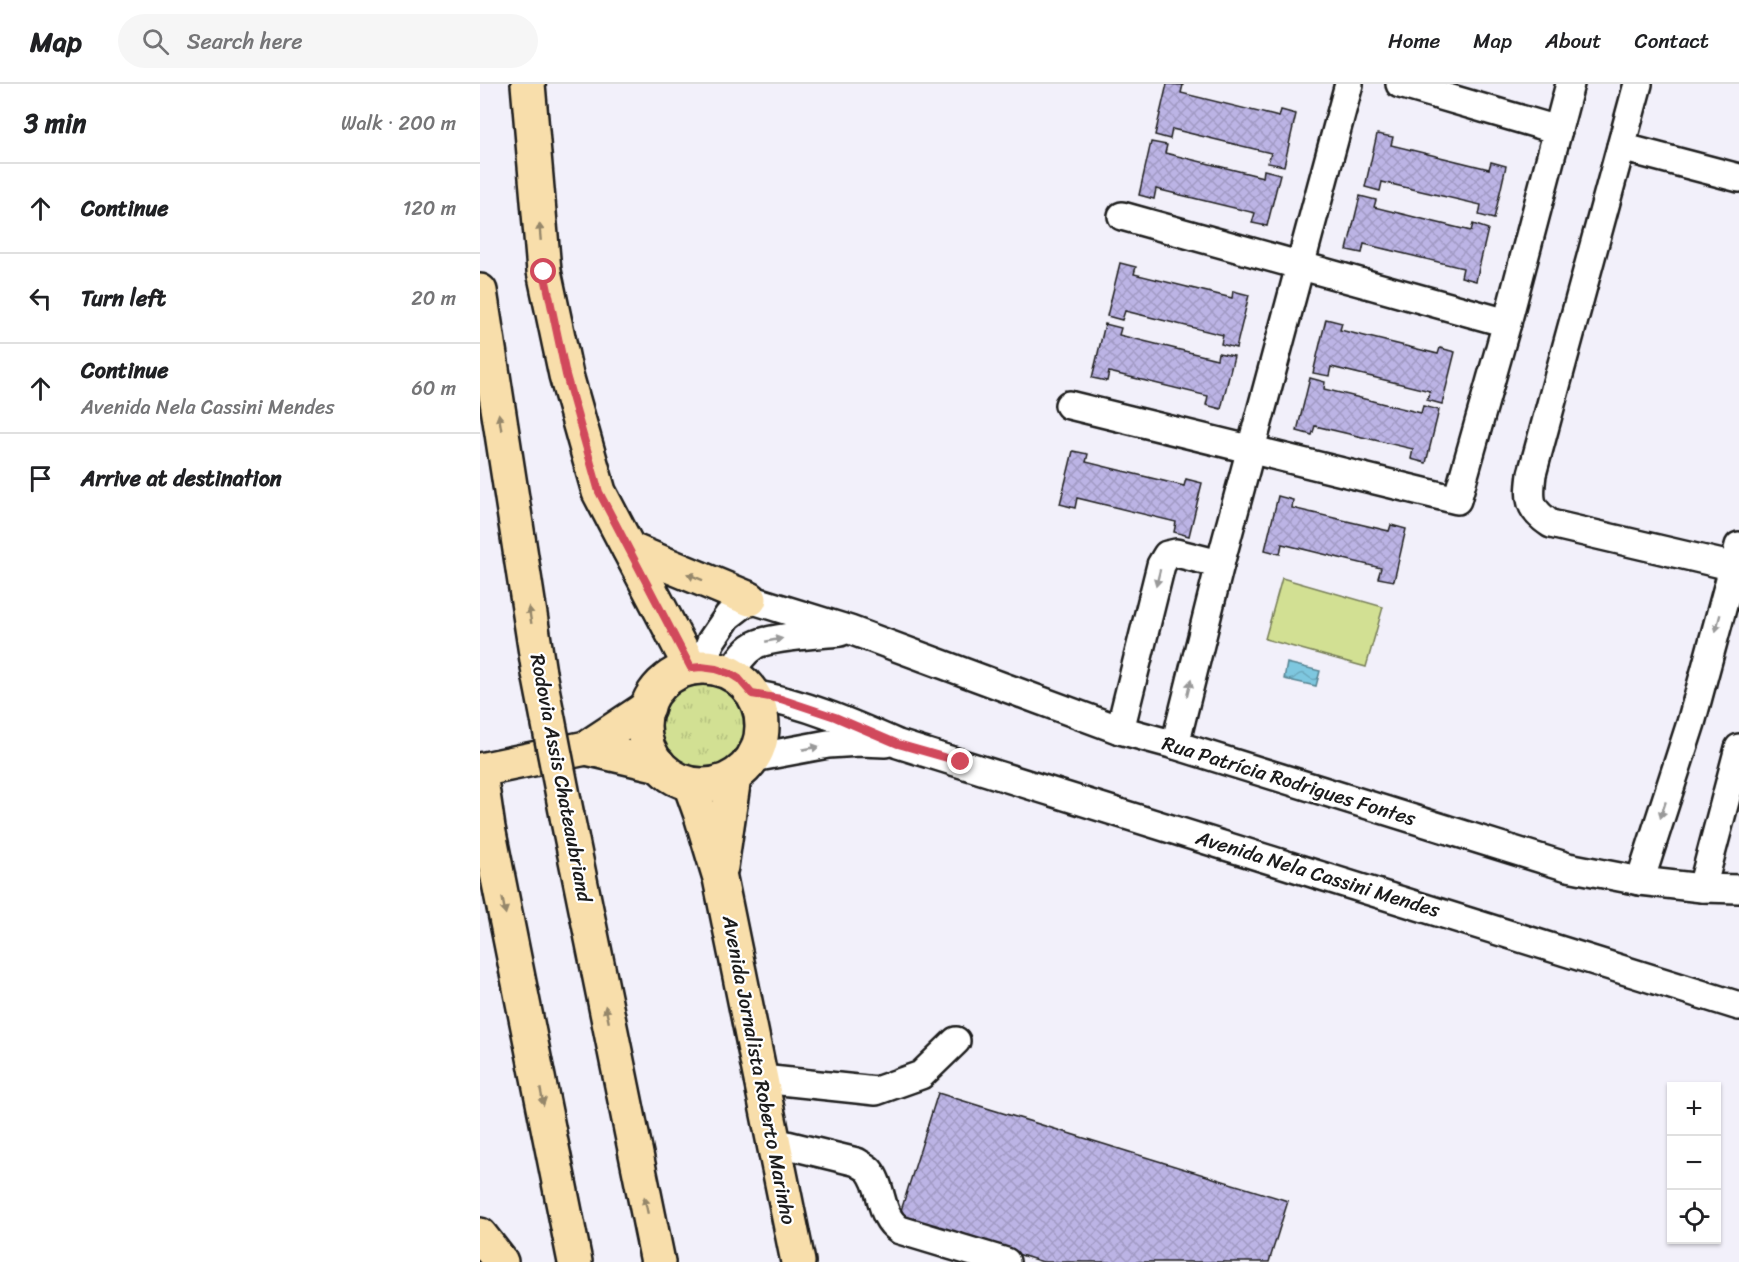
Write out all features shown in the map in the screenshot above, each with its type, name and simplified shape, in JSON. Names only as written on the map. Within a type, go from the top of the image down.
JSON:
[{"type":"main road","points":[[528,84],[544,272],[566,375],[599,492],[629,549],[719,676],[757,702],[762,721],[760,740],[744,767],[726,781],[708,786],[690,784],[672,777],[652,757],[645,738],[644,727],[648,707],[657,689],[681,671],[719,676]]},
{"type":"main road","name":"Rodovia Assis Chateaubriand","points":[[480,291],[539,673],[658,1262]]},
{"type":"main road","points":[[629,549],[750,599]]},
{"type":"main road","points":[[574,1262],[488,828],[480,771],[586,748],[648,707]]},
{"type":"main road","points":[[586,748],[659,765]]},
{"type":"main road","name":"Avenida Jornalista Roberto Marinho","points":[[720,878],[744,767]]},
{"type":"main road","name":"Avenida Jornalista Roberto Marinho","points":[[690,784],[720,878],[798,1262]]},
{"type":"main road","points":[[480,1235],[501,1262]]},
{"type":"street","points":[[1175,745],[1250,449],[1349,84]]},
{"type":"street","points":[[1400,84],[1558,130]]},
{"type":"street","points":[[1069,405],[1457,500],[1507,323],[1570,84]]},
{"type":"street","points":[[1638,84],[1530,492],[1532,506],[1539,516],[1551,524],[1737,560],[1691,723],[1640,881]]},
{"type":"street","points":[[1621,147],[1739,178]]},
{"type":"street","points":[[1122,216],[1507,323]]},
{"type":"street","points":[[1120,730],[1161,565],[1167,555],[1176,553],[1220,564]]},
{"type":"street","points":[[719,676],[711,641],[728,616],[750,599]]},
{"type":"street","name":"Rua Patrícia Rodrigues Fontes","points":[[750,599],[850,630],[1120,730],[1568,867],[1640,881],[1701,888],[1739,889]]},
{"type":"street","name":"Rua Patrícia Rodrigues Fontes","points":[[719,676],[756,644],[776,639],[850,630]]},
{"type":"street","name":"Avenida Nela Cassini Mendes","points":[[719,676],[835,717],[898,744],[1739,1005]]},
{"type":"street","name":"Avenida Nela Cassini Mendes","points":[[744,767],[828,744],[860,742],[898,744]]},
{"type":"street","points":[[1701,888],[1739,748]]},
{"type":"street","points":[[762,1079],[876,1092],[921,1075],[956,1041]]},
{"type":"street","points":[[775,1142],[857,1162],[868,1169],[887,1217],[892,1225],[900,1230],[1006,1262]]},
{"type":"green space","points":[[1282,578],[1383,607],[1366,667],[1265,639]]},
{"type":"green space","points":[[703,673],[723,677],[741,688],[752,706],[756,726],[752,746],[741,764],[723,775],[703,779],[683,775],[665,764],[654,746],[650,726],[654,706],[665,688],[683,677]]},
{"type":"water","points":[[1287,663],[1320,671],[1316,686],[1284,679]]},
{"type":"building","points":[[1167,84],[1183,85],[1181,93],[1279,117],[1281,110],[1296,114],[1284,166],[1268,163],[1271,153],[1172,129],[1170,139],[1155,135]]},
{"type":"building","points":[[1377,134],[1393,137],[1391,145],[1489,169],[1491,162],[1506,166],[1494,219],[1479,215],[1481,205],[1382,182],[1380,191],[1365,187]]},
{"type":"building","points":[[1151,142],[1167,145],[1165,153],[1263,177],[1264,170],[1280,174],[1267,226],[1252,223],[1255,213],[1156,189],[1154,199],[1139,195]]},
{"type":"building","points":[[1360,196],[1376,200],[1374,207],[1471,231],[1473,224],[1488,229],[1476,281],[1461,277],[1463,268],[1364,244],[1362,253],[1347,250]]},
{"type":"building","points":[[1120,263],[1136,267],[1134,274],[1232,298],[1233,291],[1249,295],[1236,348],[1221,344],[1223,335],[1125,311],[1122,320],[1107,316]]},
{"type":"building","points":[[1326,319],[1342,323],[1340,330],[1438,354],[1440,348],[1455,352],[1442,404],[1427,400],[1430,391],[1331,367],[1329,376],[1313,373]]},
{"type":"building","points":[[1105,324],[1121,328],[1119,335],[1217,359],[1218,353],[1234,356],[1221,409],[1206,405],[1208,396],[1109,372],[1107,381],[1092,378]]},
{"type":"building","points":[[1310,378],[1325,382],[1324,389],[1421,413],[1423,406],[1439,410],[1426,463],[1411,459],[1413,449],[1315,426],[1312,435],[1297,431]]},
{"type":"building","points":[[1073,451],[1088,454],[1086,462],[1184,486],[1186,479],[1202,483],[1189,536],[1174,532],[1176,522],[1077,498],[1075,508],[1060,504]]},
{"type":"building","points":[[1278,496],[1293,500],[1292,508],[1389,531],[1391,525],[1406,529],[1394,581],[1378,578],[1381,568],[1282,544],[1280,554],[1265,550]]},
{"type":"building","points":[[938,1093],[1288,1201],[1269,1262],[1043,1262],[899,1217]]},
{"type":"route","points":[[544,272],[566,375],[599,492],[691,668],[716,669],[731,674],[747,686],[752,694],[781,699],[835,717],[898,744],[961,762]]}]
